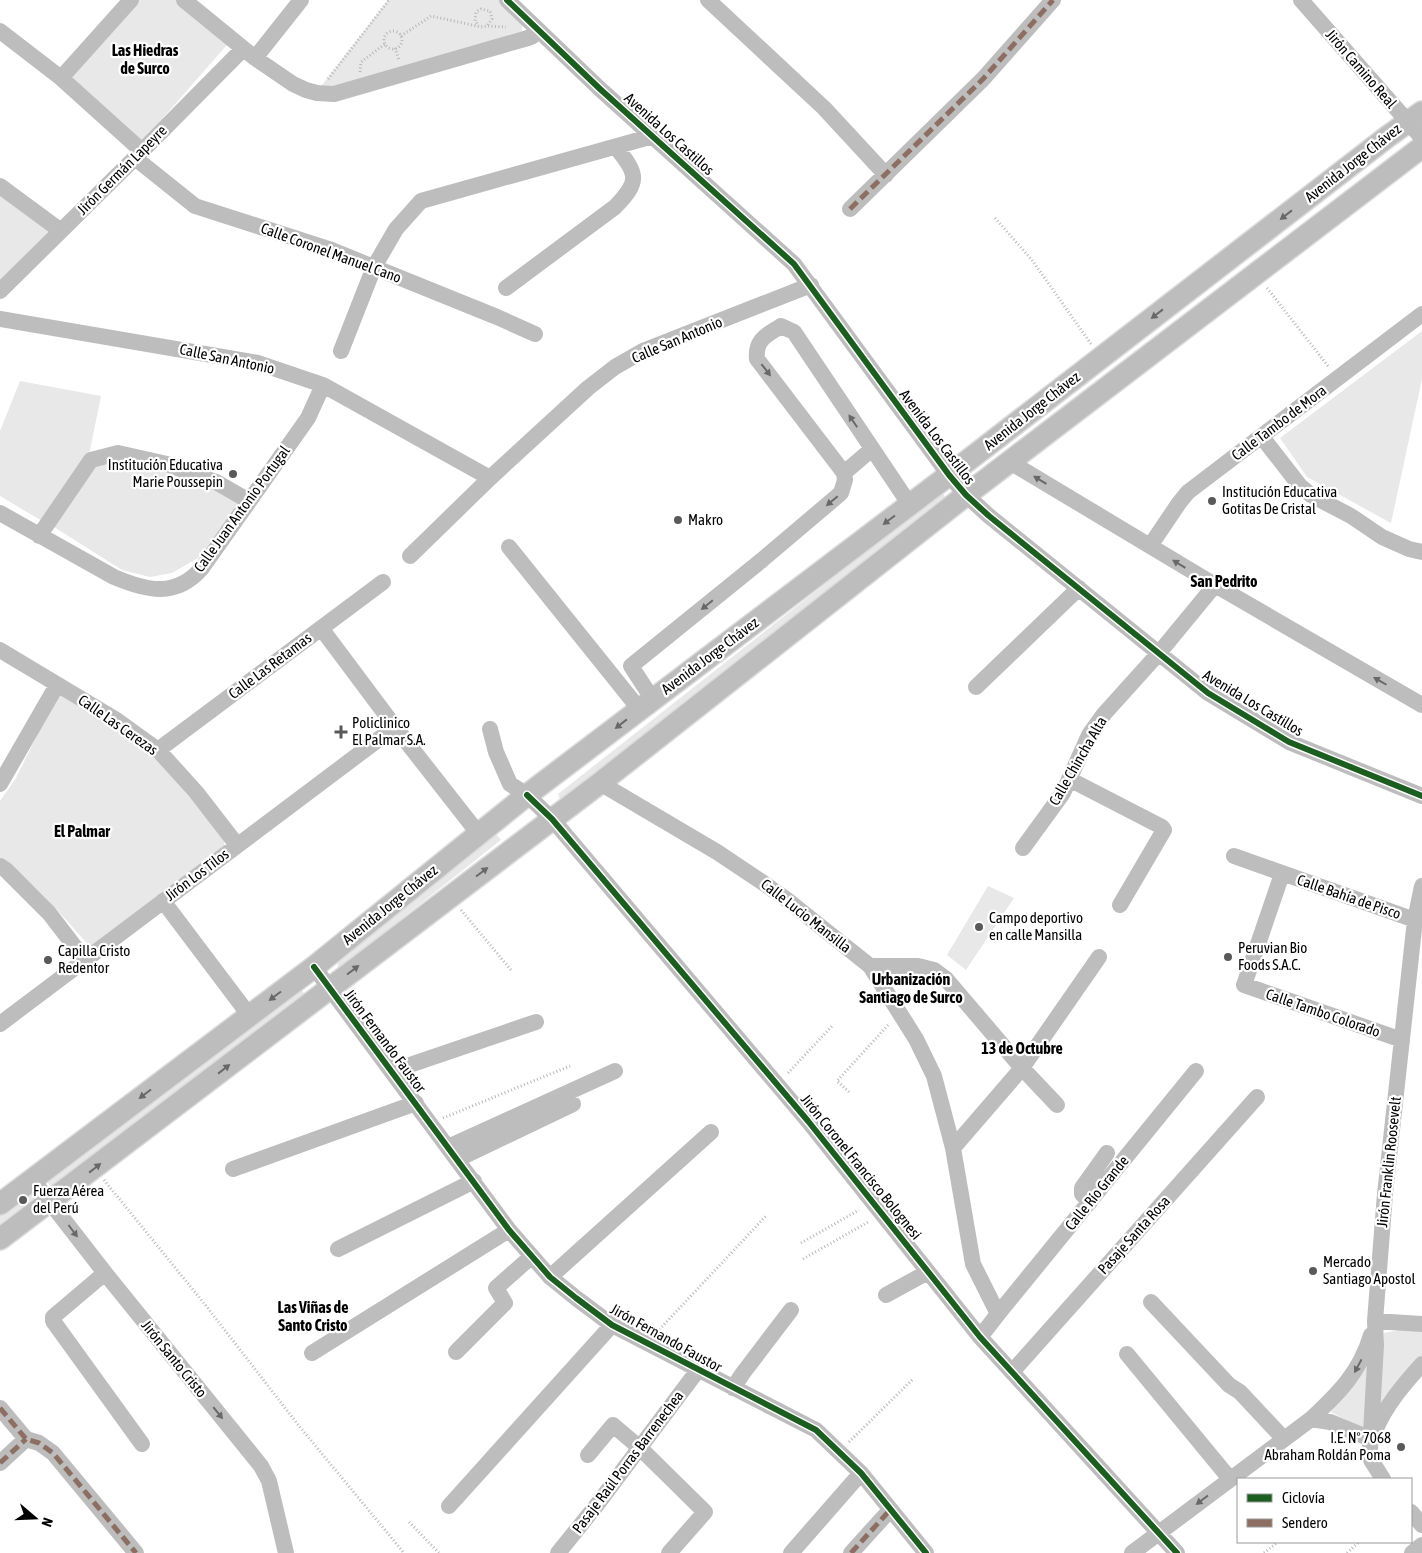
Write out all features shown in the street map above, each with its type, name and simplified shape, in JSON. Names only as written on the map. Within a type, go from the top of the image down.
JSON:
[{"type":"main road","name":"Avenida Jorge Chávez","points":[[0,1204],[314,967],[527,795],[910,505],[1415,116]]},
{"type":"main road","name":"Avenida Jorge Chávez","points":[[0,1239],[600,783],[966,495],[1422,148]]},
{"type":"street","points":[[61,78],[130,0]]},
{"type":"street","points":[[184,0],[249,54],[293,84],[317,93],[334,94],[528,38],[533,36],[538,30]]},
{"type":"street","name":"Jirón Germán Lapeyre","points":[[0,290],[138,155],[249,54],[301,0]]},
{"type":"street","name":"Avenida Los Castillos","points":[[507,0],[794,264],[949,475],[966,495],[989,516],[1208,693],[1290,742],[1422,796]]},
{"type":"street","points":[[708,0],[824,108],[886,176]]},
{"type":"street","points":[[850,209],[886,176],[983,79],[1053,0]]},
{"type":"street","name":"Jirón Camino Real","points":[[1301,0],[1415,116],[1422,138]]},
{"type":"street","name":"Calle Coronel Manuel Cano","points":[[0,31],[61,78],[138,155],[195,206],[329,248],[535,334]]},
{"type":"street","points":[[341,351],[374,267],[396,229],[420,201],[653,136]]},
{"type":"street","points":[[506,288],[614,207],[629,192],[634,182],[632,170],[616,147]]},
{"type":"street","points":[[0,186],[61,230]]},
{"type":"street","name":"Calle San Antonio","points":[[410,556],[490,478],[588,388],[615,367],[643,351],[811,286]]},
{"type":"street","name":"Calle Tambo de Mora","points":[[1150,546],[1188,492],[1422,314]]},
{"type":"street","name":"Calle San Antonio","points":[[0,319],[258,363],[323,385],[490,478]]},
{"type":"street","points":[[646,705],[631,666],[841,493],[845,480],[844,472],[757,359],[756,352],[762,337],[781,326],[794,332],[910,505]]},
{"type":"street","name":"Calle Juan Antonio Portugal","points":[[0,513],[114,577],[144,588],[163,589],[181,585],[196,574],[308,418],[323,385]]},
{"type":"street","points":[[1262,437],[1300,486],[1311,495],[1350,516],[1382,538],[1422,552]]},
{"type":"street","points":[[844,472],[872,449]]},
{"type":"street","points":[[39,536],[91,460],[118,453],[167,464],[216,482],[249,501]]},
{"type":"street","points":[[1010,462],[1215,585],[1422,705]]},
{"type":"street","points":[[509,547],[646,705]]},
{"type":"street","name":"Calle Las Retamas","points":[[158,750],[382,582]]},
{"type":"street","name":"Calle Chincha Alta","points":[[1023,848],[1063,793],[1089,735],[1104,714],[1159,653],[1215,585]]},
{"type":"street","points":[[976,687],[1079,588]]},
{"type":"street","points":[[321,628],[478,833]]},
{"type":"street","name":"Calle Las Cerezas","points":[[0,650],[115,719],[158,750],[196,792],[236,845]]},
{"type":"street","points":[[0,784],[57,685]]},
{"type":"street","name":"Jirón Los Tilos","points":[[0,1024],[395,727]]},
{"type":"street","name":"Jirón Coronel Francisco Bolognesi","points":[[490,729],[496,752],[510,784],[527,795],[552,819],[778,1084],[980,1337],[1177,1553]]},
{"type":"street","points":[[1069,779],[1162,827],[1164,830],[1120,905]]},
{"type":"street","name":"Calle Lucio Mansilla","points":[[600,783],[717,852],[762,882],[870,966],[916,1039],[934,1076],[953,1148],[973,1264],[998,1314]]},
{"type":"street","name":"Calle Bahía de Pisco","points":[[1234,856],[1415,920]]},
{"type":"street","points":[[0,866],[49,913],[85,960]]},
{"type":"street","name":"Calle Tambo Colorado","points":[[1282,874],[1244,985],[1402,1040]]},
{"type":"street","name":"Jirón Franklin Roosevelt","points":[[1382,1478],[1371,1460],[1376,1345],[1375,1321],[1385,1194],[1402,1040],[1415,980],[1415,920],[1422,886]]},
{"type":"street","points":[[163,901],[250,1015]]},
{"type":"street","points":[[953,1148],[1022,1068],[1099,957]]},
{"type":"street","points":[[870,966],[918,966],[934,970],[946,979],[1022,1068],[1057,1105]]},
{"type":"street","name":"Jirón Fernando Faustor","points":[[314,967],[509,1230],[550,1277],[612,1325],[816,1430],[861,1473],[926,1553]]},
{"type":"street","points":[[392,1071],[536,1022]]},
{"type":"street","points":[[453,1153],[615,1072]]},
{"type":"street","name":"Calle Río Grande","points":[[998,1314],[1196,1072]]},
{"type":"street","name":"Pasaje Santa Rosa","points":[[1012,1372],[1257,1097]]},
{"type":"street","points":[[233,1169],[416,1103]]},
{"type":"street","points":[[453,1153],[573,1104]]},
{"type":"street","points":[[550,1277],[711,1132]]},
{"type":"street","points":[[1090,1202],[1082,1194],[1082,1188],[1107,1153]]},
{"type":"street","name":"Jirón Santo Cristo","points":[[32,1179],[105,1273],[261,1466],[269,1481],[286,1553]]},
{"type":"street","points":[[338,1249],[474,1182]]},
{"type":"street","points":[[312,1353],[509,1230]]},
{"type":"street","points":[[456,1352],[505,1303],[496,1288],[532,1256]]},
{"type":"street","points":[[886,1295],[928,1272]]},
{"type":"street","points":[[105,1273],[53,1317],[53,1320],[142,1444]]},
{"type":"street","points":[[1150,1302],[1229,1385],[1240,1392],[1284,1439]]},
{"type":"street","points":[[733,1388],[790,1310]]},
{"type":"street","points":[[980,1337],[998,1314]]},
{"type":"street","points":[[1132,1553],[1284,1439],[1336,1396],[1355,1373],[1366,1350],[1375,1321],[1422,1324]]},
{"type":"street","points":[[449,1506],[612,1325]]},
{"type":"street","points":[[1127,1354],[1230,1479]]},
{"type":"street","points":[[1311,1418],[1330,1422],[1371,1440],[1384,1410],[1422,1364]]},
{"type":"street","name":"Pasaje Raúl Porras Barrenechea","points":[[558,1553],[698,1370]]},
{"type":"street","points":[[0,1408],[26,1438],[39,1443],[52,1454],[136,1553]]},
{"type":"street","points":[[588,1455],[613,1426],[640,1448],[705,1512],[669,1553]]},
{"type":"street","points":[[0,1462],[26,1438]]},
{"type":"street","points":[[791,1553],[861,1473]]},
{"type":"street","points":[[851,1553],[890,1510]]},
{"type":"street","points":[[1412,1513],[1422,1525]]},
{"type":"street","points":[[1412,1553],[1422,1545]]},
{"type":"path","points":[[317,93],[389,0]]},
{"type":"path","points":[[400,36],[431,16],[484,27],[490,25],[492,19],[490,11],[481,9],[476,12],[474,21],[478,25]]},
{"type":"path","points":[[388,32],[396,32],[400,36],[401,42],[395,48],[389,48],[385,44],[384,39],[388,32]]},
{"type":"path","points":[[359,78],[361,62],[385,44]]},
{"type":"path","points":[[995,218],[1032,260],[1100,358]]},
{"type":"path","points":[[1256,274],[1338,378]]},
{"type":"path","points":[[449,896],[511,970]]},
{"type":"path","points":[[849,1092],[836,1081],[899,1013]]},
{"type":"path","points":[[778,1084],[832,1026]]},
{"type":"path","points":[[431,1124],[570,1066]]},
{"type":"path","points":[[95,1168],[207,1307],[299,1426],[404,1553]]},
{"type":"path","points":[[801,1243],[878,1208]]},
{"type":"path","points":[[804,1259],[878,1208]]},
{"type":"path","points":[[646,1343],[766,1216]]},
{"type":"path","points":[[839,1452],[913,1379]]},
{"type":"path","points":[[409,1522],[439,1553]]},
{"type":"path","points":[[1264,1553],[1277,1543]]},
{"type":"path","points":[[1347,1553],[1358,1543]]},
{"type":"shaded area","points":[[134,0],[176,0],[227,45],[141,143],[66,78]]},
{"type":"shaded area","points":[[388,0],[499,0],[519,18],[522,27],[521,32],[341,86],[329,87],[322,85]]},
{"type":"shaded area","points":[[0,192],[55,230],[0,286]]},
{"type":"shaded area","points":[[1422,331],[1422,379],[1391,523],[1307,477],[1280,438]]},
{"type":"shaded area","points":[[20,381],[101,396],[89,455],[42,521],[0,496],[0,431]]},
{"type":"shaded area","points":[[115,460],[166,471],[204,482],[240,504],[198,558],[172,573],[150,577],[122,570],[54,527],[91,468]]},
{"type":"shaded area","points":[[942,492],[947,500],[560,799],[558,794]]},
{"type":"shaded area","points":[[58,693],[112,723],[163,763],[224,840],[224,848],[94,951],[38,890],[0,859],[0,801],[16,778]]},
{"type":"shaded area","points":[[493,831],[501,840],[338,969],[337,955]]},
{"type":"shaded area","name":"Campo deportivo en calle Mansilla","points":[[988,886],[1014,898],[966,970],[947,955]]},
{"type":"shaded area","points":[[300,987],[305,995],[52,1188],[46,1181]]},
{"type":"shaded area","points":[[30,1191],[35,1198],[0,1224],[0,1213]]},
{"type":"shaded area","points":[[1404,1329],[1422,1332],[1422,1357],[1377,1412],[1384,1333]]},
{"type":"shaded area","points":[[1370,1358],[1364,1430],[1331,1412]]},
{"type":"marked path","points":[[850,209],[983,79],[1053,0]]},
{"type":"marked path","points":[[0,1408],[26,1439],[39,1443],[53,1453],[136,1553]]},
{"type":"marked path","points":[[0,1463],[26,1439]]},
{"type":"marked path","points":[[851,1553],[890,1510]]},
{"type":"cycle path","points":[[507,0],[600,89],[794,264],[949,475],[966,495],[989,516],[1208,693],[1289,742],[1422,796]]},
{"type":"cycle path","points":[[527,795],[552,819],[808,1121],[980,1337],[1177,1553]]},
{"type":"cycle path","points":[[314,967],[509,1230],[550,1277],[612,1325],[816,1430],[861,1473],[926,1553]]},
{"type":"place","name":"Institución Educativa Marie Poussepin","points":[[233,474]]},
{"type":"place","name":"Institución Educativa Gotitas De Cristal","points":[[1212,501]]},
{"type":"place","name":"Makro","points":[[678,520]]},
{"type":"place","name":"Policlinico El Palmar S.A.","points":[[341,732]]},
{"type":"place","name":"Campo deportivo en calle Mansilla","points":[[979,927]]},
{"type":"place","name":"Peruvian Bio Foods S.A.C.","points":[[1228,957]]},
{"type":"place","name":"Capilla Cristo Redentor","points":[[48,960]]},
{"type":"place","name":"Fuerza Aérea del Perú","points":[[23,1200]]},
{"type":"place","name":"Mercado Santiago Apostol","points":[[1313,1271]]},
{"type":"place","name":"I.E. N° 7068 Abraham Roldán Poma","points":[[1401,1447]]},
{"type":"district","name":"Las Hiedras de Surco","points":[[145,59]]},
{"type":"district","name":"San Pedrito","points":[[1224,581]]},
{"type":"district","name":"El Palmar","points":[[82,831]]},
{"type":"district","name":"Urbanización Santiago de Surco","points":[[911,988]]},
{"type":"district","name":"13 de Octubre","points":[[1022,1048]]},
{"type":"district","name":"Las Viñas de Santo Cristo","points":[[313,1316]]}]
